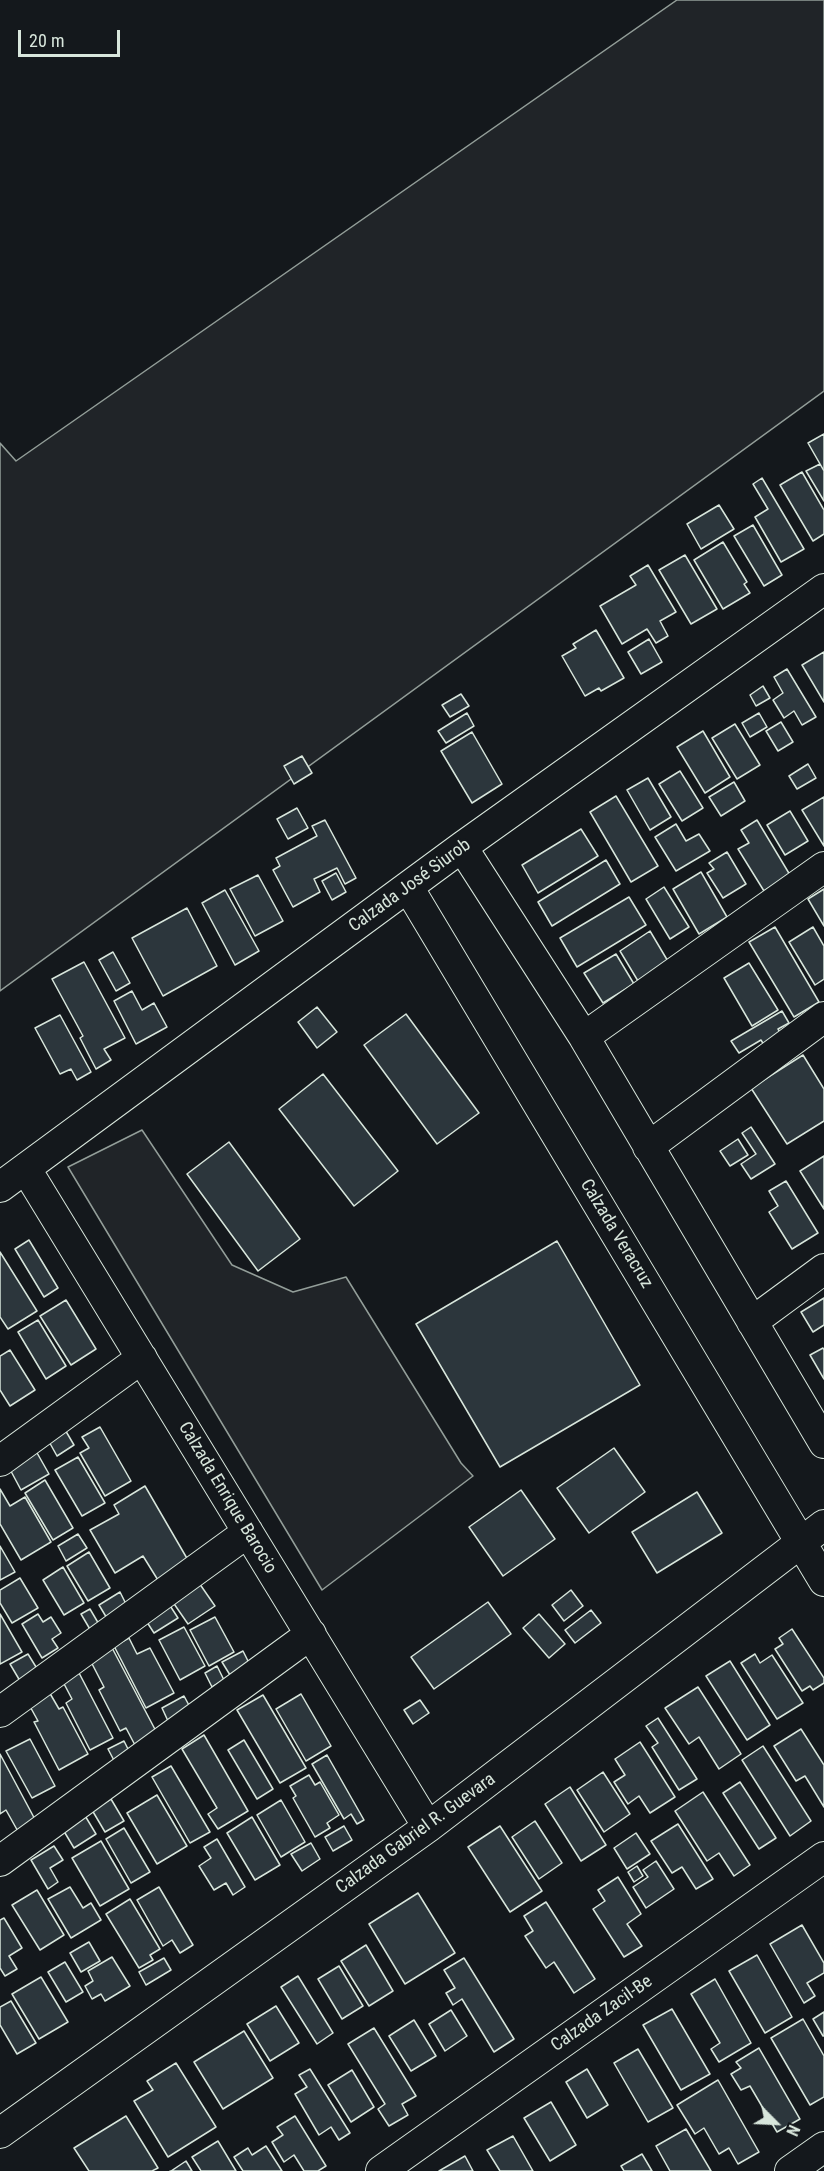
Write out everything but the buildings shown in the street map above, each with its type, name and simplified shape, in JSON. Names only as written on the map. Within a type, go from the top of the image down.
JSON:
[{"type":"street","name":"Calzada José Siurob","points":[[0,1187],[462,847],[824,588]]},
{"type":"street","points":[[462,847],[584,1037],[824,1443]]},
{"type":"street","points":[[584,1037],[824,867]]},
{"type":"street","name":"Calzada Veracruz","points":[[408,887],[824,1581]]},
{"type":"street","points":[[648,1147],[824,1017]]},
{"type":"street","name":"Calzada Enrique Barocio","points":[[26,1168],[428,1827]]},
{"type":"street","points":[[752,1322],[824,1269]]},
{"type":"street","points":[[0,1461],[142,1358]]},
{"type":"street","name":"Calzada Gabriel R. Guevara","points":[[0,2133],[428,1827],[824,1525]]},
{"type":"street","points":[[0,1712],[248,1532]]},
{"type":"street","points":[[0,1861],[311,1634]]},
{"type":"street","name":"Calzada Zacil-Be","points":[[381,2171],[824,1857]]},
{"type":"street","points":[[790,2171],[824,2147]]},
{"type":"shaded area","points":[[677,0],[824,0],[824,391],[0,991],[0,443],[16,461]]},
{"type":"shaded area","points":[[142,1130],[232,1265],[293,1292],[346,1277],[461,1463],[473,1476],[322,1590],[68,1167]]}]
